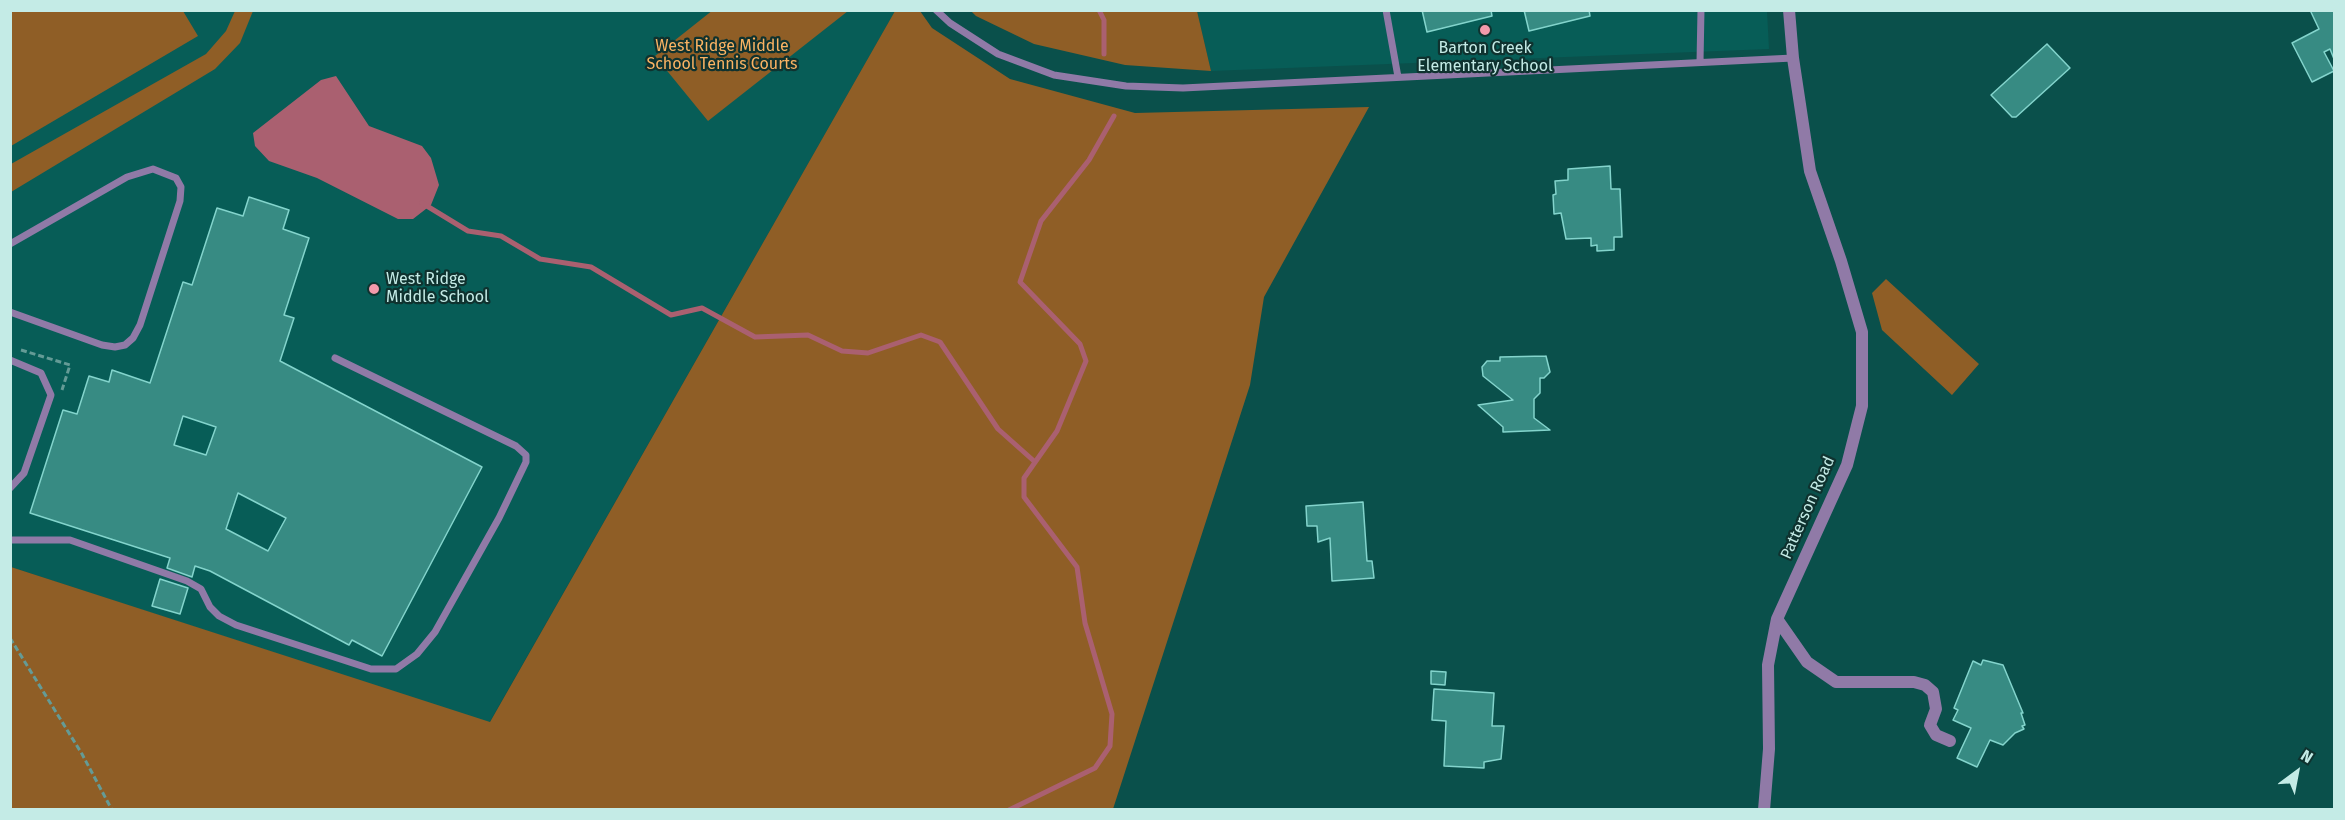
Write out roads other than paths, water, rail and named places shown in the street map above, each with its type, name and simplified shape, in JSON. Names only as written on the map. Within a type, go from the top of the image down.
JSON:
[{"type":"street","name":"Patterson Road","points":[[1764,810],[1769,749],[1768,664],[1777,619],[1847,465],[1862,406],[1862,333],[1841,261],[1810,171],[1793,58],[1789,10]]},
{"type":"street","points":[[1777,619],[1807,662],[1836,682],[1914,682],[1925,685],[1933,692],[1936,709],[1929,725],[1936,735],[1950,741]]},
{"type":"lane","points":[[936,10],[950,23],[998,54],[1054,75],[1126,86],[1183,88],[1793,58]]},
{"type":"lane","points":[[1386,10],[1398,77]]},
{"type":"lane","points":[[1700,62],[1701,10]]},
{"type":"lane","points":[[10,244],[127,177],[153,169],[176,178],[182,187],[180,201],[140,325],[134,338],[125,345],[115,347],[102,345],[10,312]]},
{"type":"lane","points":[[10,540],[70,540],[187,581],[201,589],[210,607],[219,616],[236,626],[371,669],[396,669],[417,654],[435,632],[500,518],[526,462],[526,455],[516,446],[335,358]]},
{"type":"lane","points":[[10,360],[41,373],[51,394],[24,473],[10,488]]},
{"type":"waterway","points":[[1099,10],[1104,20],[1104,54]]},
{"type":"waterway","points":[[1009,810],[1095,768],[1110,746],[1112,714],[1085,623],[1077,567],[1024,497],[1024,478],[1057,431],[1086,361],[1080,344],[1020,282],[1041,221],[1089,160],[1114,116]]},
{"type":"waterway","points":[[422,203],[468,231],[501,236],[540,259],[591,267],[671,315],[702,308],[755,337],[808,335],[842,351],[868,353],[921,335],[940,342],[998,429],[1035,462]]},
{"type":"place","name":"Barton Creek Elementary School","points":[[1485,30]]},
{"type":"place","name":"West Ridge Middle School","points":[[374,289]]},
{"type":"park label","name":"West Ridge Middle School Tennis Courts","points":[[722,56]]}]
